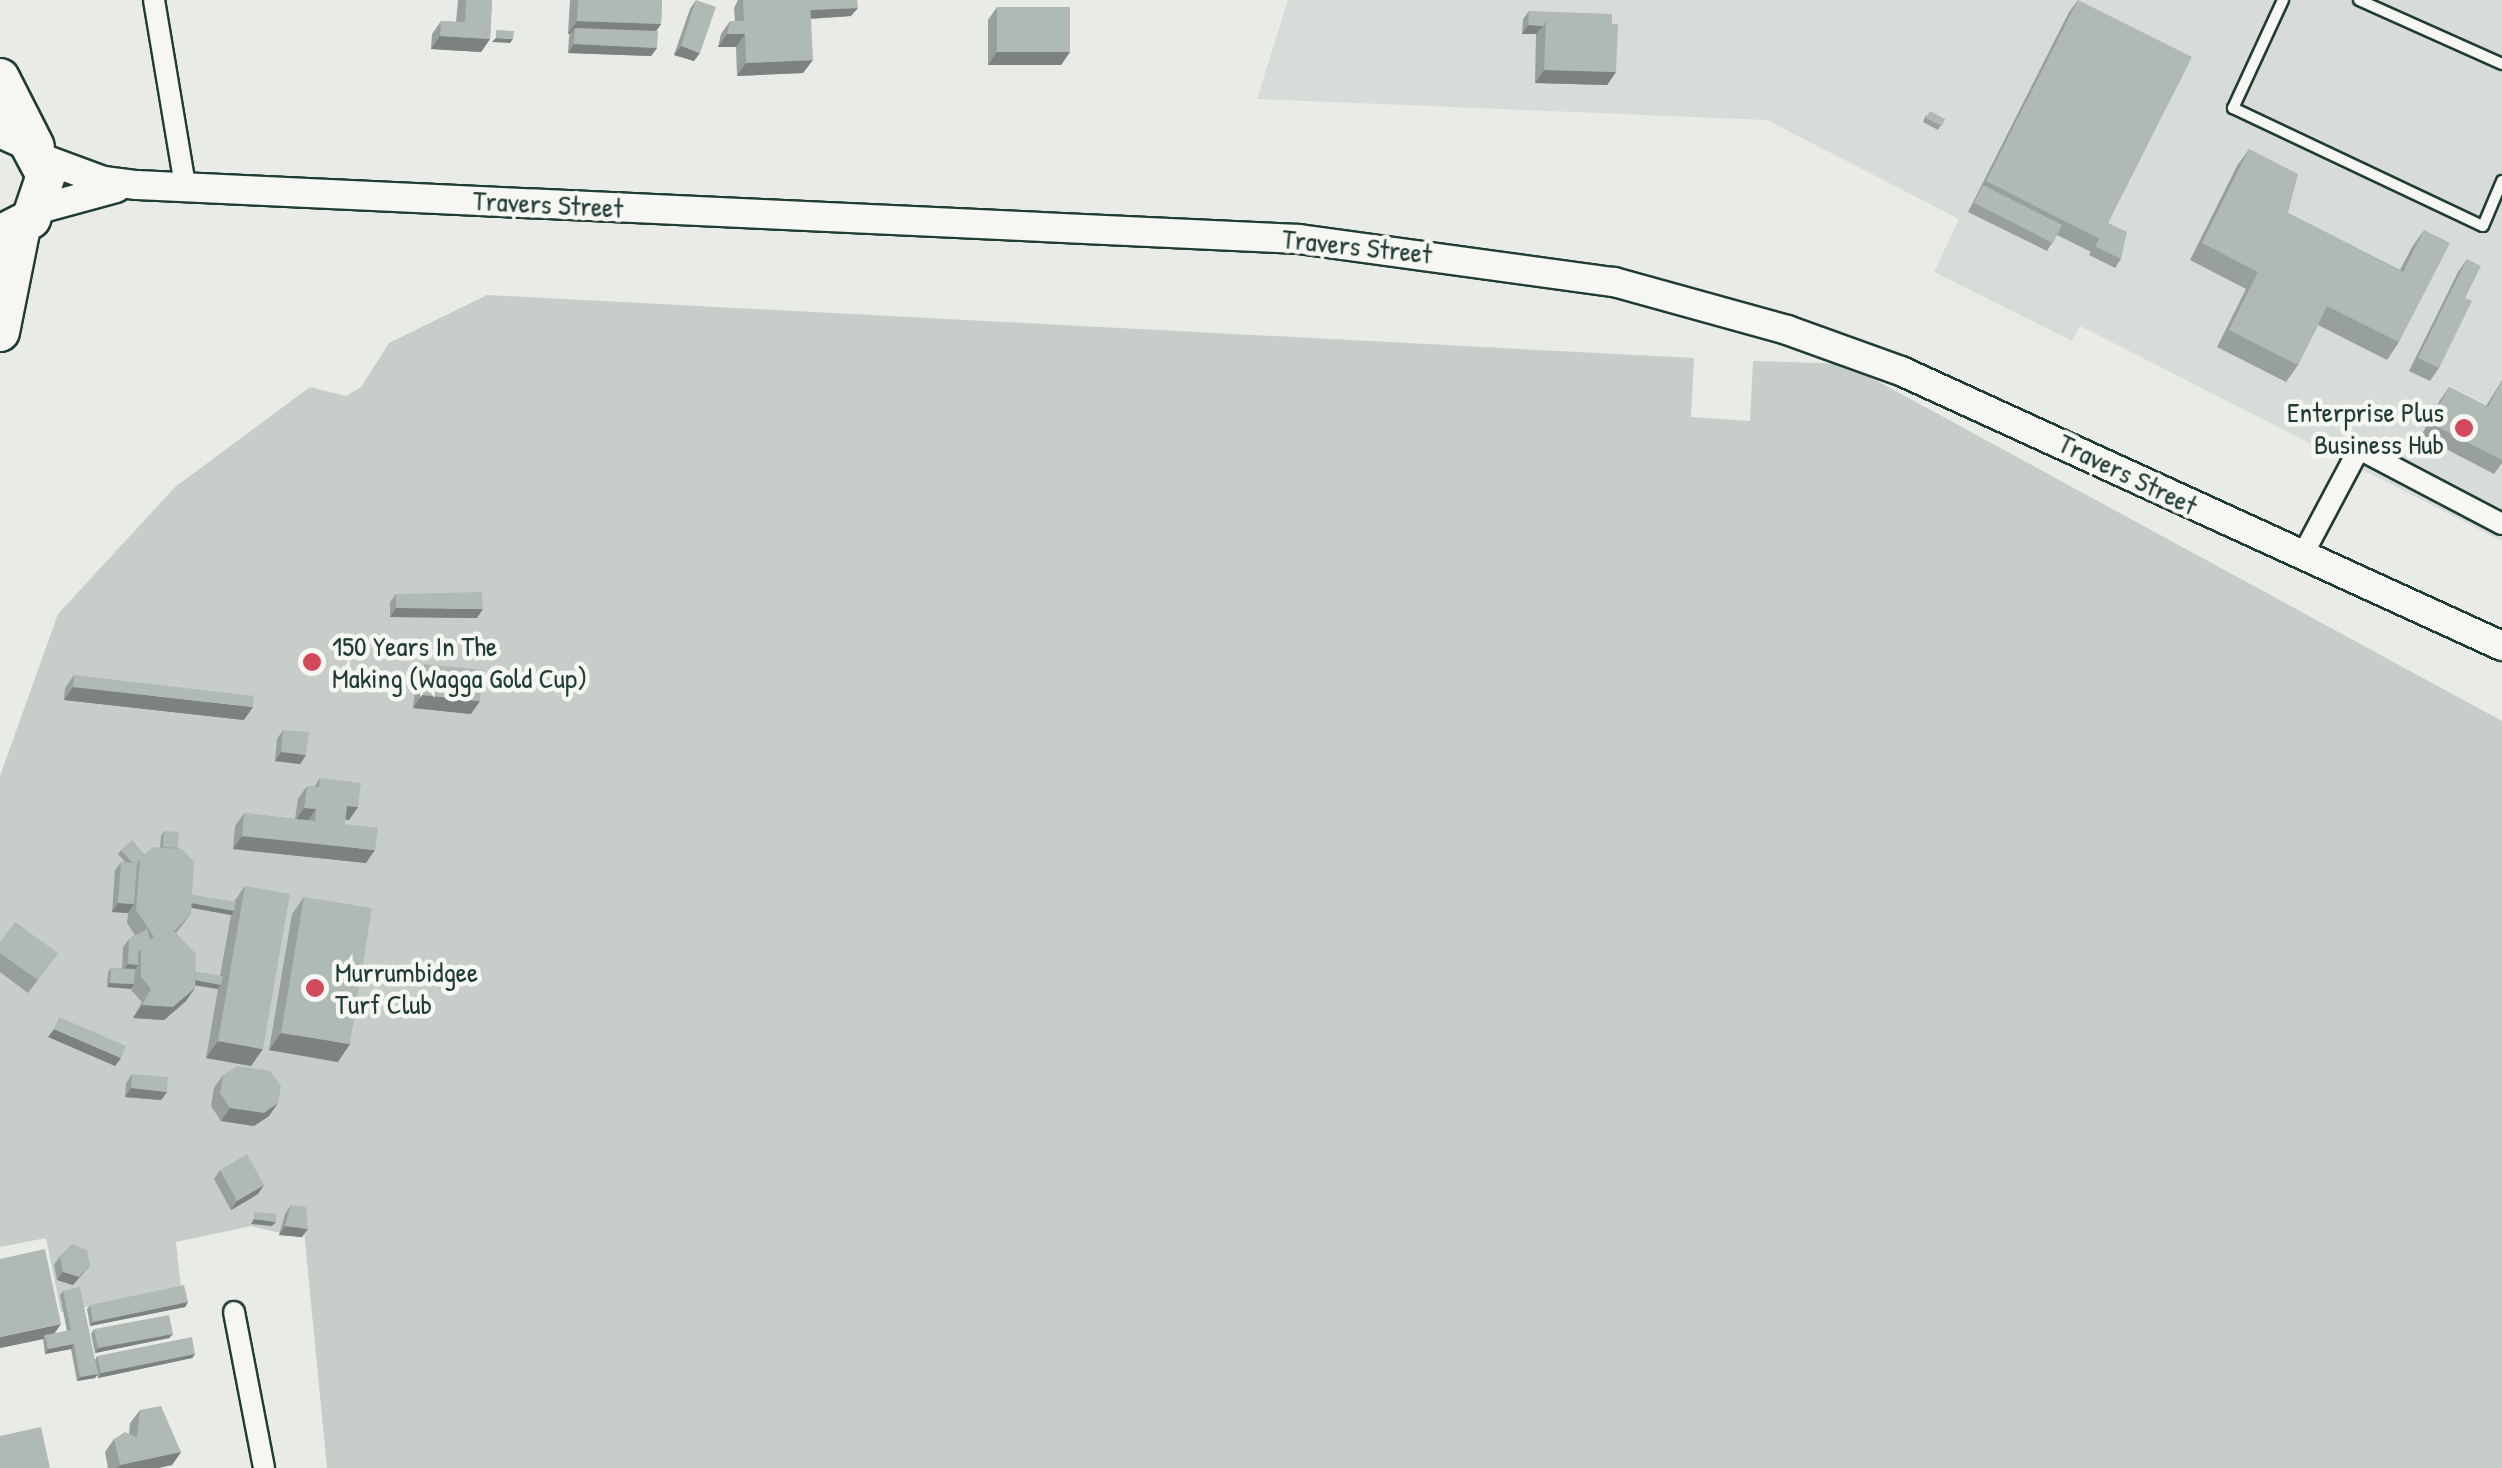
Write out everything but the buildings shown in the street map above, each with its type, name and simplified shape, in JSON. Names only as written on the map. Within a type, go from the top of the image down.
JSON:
[{"type":"highway","points":[[0,78],[39,154],[45,192],[20,224],[0,332]]},
{"type":"highway","points":[[0,128],[39,154]]},
{"type":"main road","name":"Travers Street","points":[[39,154],[104,181],[137,184],[1282,238],[1574,274],[1743,316],[1901,370],[2301,558],[2502,646]]},
{"type":"main road","name":"Travers Street","points":[[20,224],[137,184]]},
{"type":"street","points":[[154,0],[184,186]]},
{"type":"street","points":[[2301,558],[2359,449],[2502,524]]},
{"type":"street","points":[[234,1312],[264,1468]]},
{"type":"lane","points":[[2283,0],[2233,108],[2483,226],[2502,181]]},
{"type":"lane","points":[[2359,0],[2502,64]]},
{"type":"shaded area","points":[[1288,0],[2502,0],[2502,541],[2080,326],[2072,341],[1934,272],[1959,219],[1767,120],[1257,99]]},
{"type":"shaded area","name":"Murrumbidgee Turf Club","points":[[487,295],[1694,358],[1691,417],[1750,421],[1753,361],[1846,364],[2502,721],[2502,1468],[327,1468],[304,1231],[302,1238],[251,1226],[176,1242],[181,1288],[61,1312],[46,1238],[0,1247],[0,776],[58,614],[175,487],[310,387],[346,396],[361,387],[389,343]]},
{"type":"place","name":"Enterprise Plus Business Hub","points":[[2464,428]]},
{"type":"place","name":"150 Years In The Making (Wagga Gold Cup)","points":[[312,662]]},
{"type":"place","name":"Murrumbidgee Turf Club","points":[[315,988]]}]
